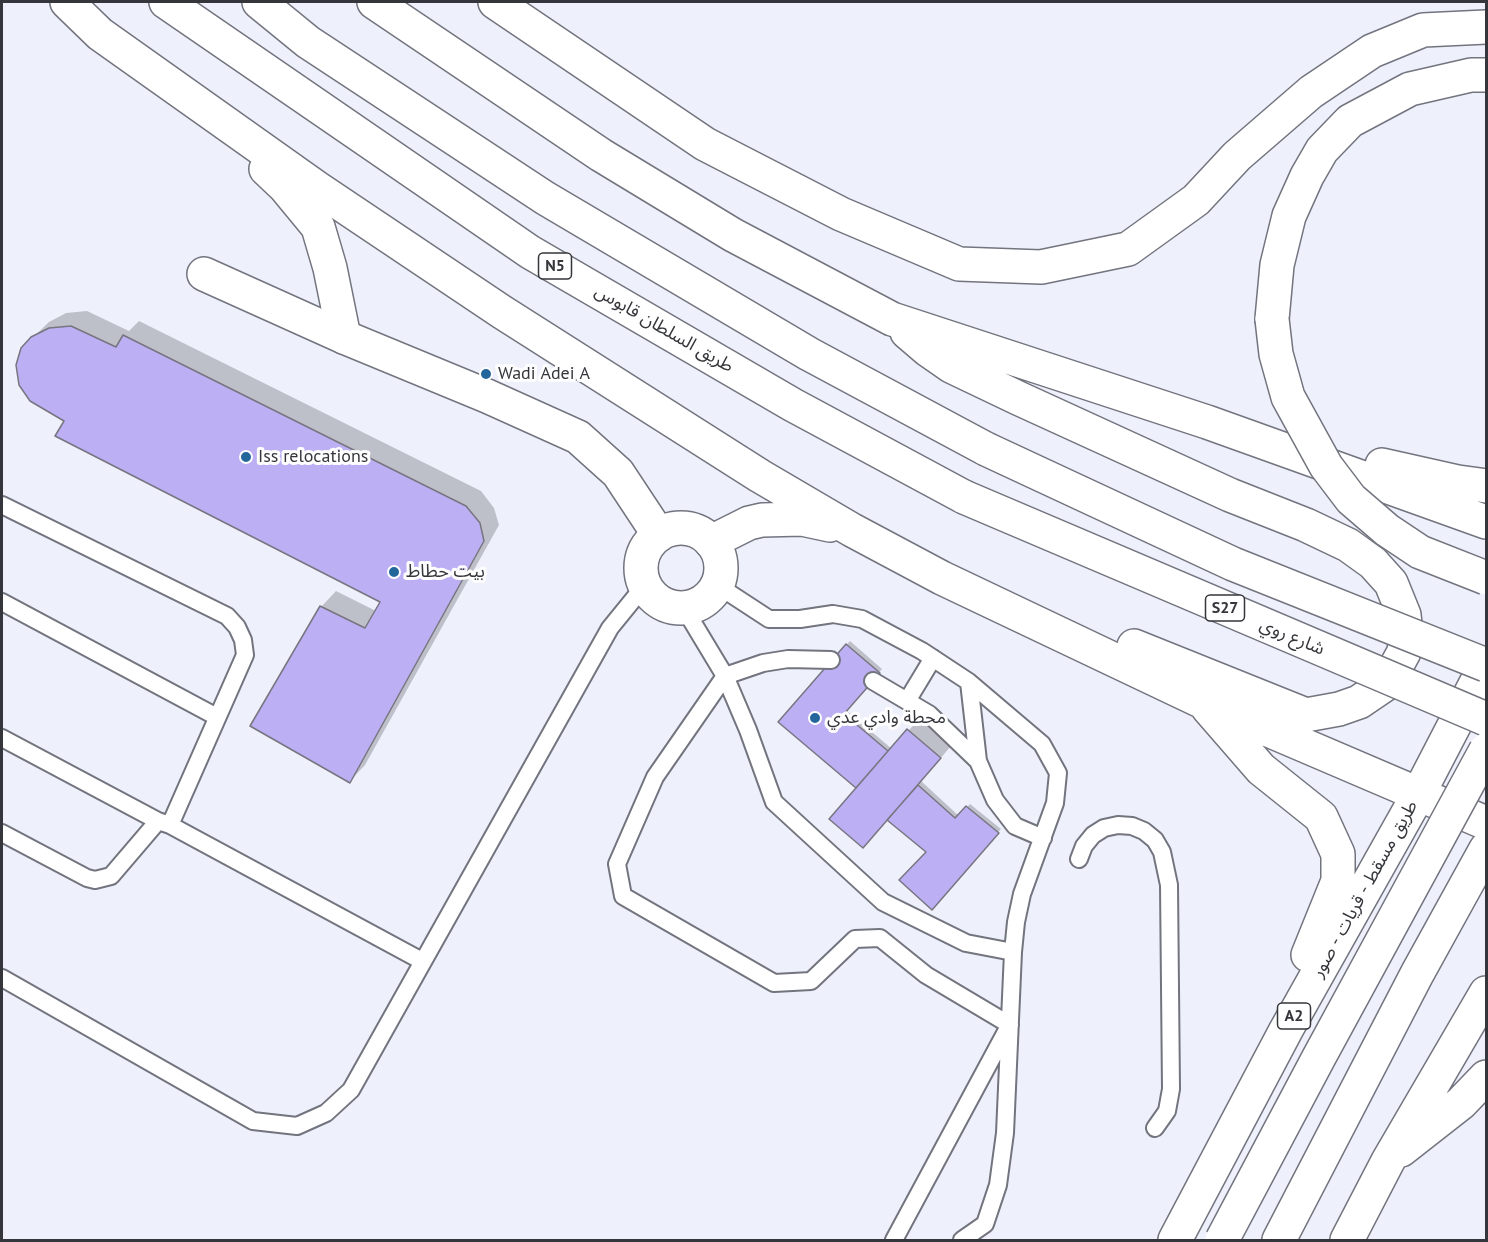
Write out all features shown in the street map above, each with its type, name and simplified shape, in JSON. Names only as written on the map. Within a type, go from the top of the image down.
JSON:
[{"type":"main road","points":[[67,2],[100,34],[317,188],[502,312],[760,476],[852,530],[942,578],[1203,702],[1486,823]]},
{"type":"main road","name":"طريق السلطان قابوس","points":[[165,2],[530,252],[793,405],[964,497]]},
{"type":"main road","name":"S27","points":[[259,2],[308,42],[545,198],[809,354],[986,449],[1233,564],[1486,664]]},
{"type":"main road","points":[[374,2],[601,155],[712,223],[892,319],[1276,446],[1486,522]]},
{"type":"main road","points":[[495,2],[705,144],[841,214],[959,264],[1041,267],[1128,249],[1196,200],[1237,156],[1311,92],[1372,51],[1423,30],[1486,27]]},
{"type":"main road","points":[[1486,75],[1471,75],[1410,89],[1350,121],[1322,150],[1306,176],[1289,216],[1277,265],[1272,319],[1276,354],[1288,397],[1326,466],[1351,499],[1387,530],[1420,552],[1486,578]]},
{"type":"main road","points":[[215,116],[285,188],[318,227],[330,267],[344,337]]},
{"type":"main road","points":[[204,274],[344,337],[487,396],[578,437],[618,473],[659,535]]},
{"type":"main road","points":[[892,319],[927,350],[951,366],[1219,490],[1306,525],[1347,545],[1373,563],[1391,583],[1404,615],[1406,633],[1404,652],[1387,683],[1359,702],[1339,709],[1306,715],[1175,664],[1095,628],[1038,622]]},
{"type":"main road","points":[[1276,446],[1357,459],[1458,482],[1486,486]]},
{"type":"main road","name":"شارع روي","points":[[964,497],[1486,719]]},
{"type":"main road","points":[[711,542],[749,523],[783,518],[802,519],[852,530]]},
{"type":"main road","points":[[681,528],[702,534],[711,542],[717,549],[721,567],[717,585],[700,603],[684,608],[665,604],[650,593],[641,573],[642,560],[650,543],[659,535],[681,528]]},
{"type":"main road","name":"طريق مسقط - قريات - صور","points":[[1175,1240],[1286,1030],[1418,795],[1486,664]]},
{"type":"main road","points":[[1203,702],[1260,769],[1321,817],[1338,854],[1338,881],[1294,992],[1286,1030]]},
{"type":"main road","points":[[1222,1240],[1486,750]]},
{"type":"main road","points":[[1280,1240],[1417,974],[1486,849]]},
{"type":"main road","points":[[1347,1240],[1388,1161],[1486,993]]},
{"type":"main road","points":[[1388,1161],[1461,1103],[1486,1077]]},
{"type":"lane","points":[[2,504],[227,616],[237,627],[243,640],[245,655],[164,823],[111,876],[95,880],[87,878],[2,833]]},
{"type":"lane","points":[[2,978],[253,1121],[297,1126],[326,1113],[351,1090],[610,628],[645,585]]},
{"type":"lane","points":[[717,585],[769,620],[800,619],[833,614],[862,619],[922,651],[969,682],[1042,744],[1058,773],[1055,803],[1022,894],[1013,952],[1005,1134],[998,1185],[985,1224],[962,1240]]},
{"type":"lane","points":[[2,602],[217,717]]},
{"type":"lane","points":[[684,608],[725,676],[748,730],[774,802],[883,902],[966,943],[1013,952]]},
{"type":"lane","points":[[907,701],[933,658]]},
{"type":"lane","points":[[831,660],[788,659],[763,663],[725,676],[655,777],[617,864],[623,896],[774,983],[811,981],[855,939],[880,938],[926,975],[1010,1025]]},
{"type":"lane","points":[[873,681],[929,714],[978,761]]},
{"type":"lane","points":[[969,682],[978,761],[995,800],[1016,826],[1043,838]]},
{"type":"lane","points":[[2,738],[422,961]]},
{"type":"lane","points":[[1079,859],[1084,846],[1093,836],[1104,828],[1118,825],[1132,826],[1144,831],[1155,840],[1162,852],[1169,885],[1171,1089],[1167,1111],[1155,1128]]},
{"type":"lane","points":[[894,1240],[1010,1025]]},
{"type":"building","name":"بيت حطاط","points":[[71,326],[116,347],[123,335],[466,506],[480,523],[484,541],[350,783],[250,726],[320,606],[365,628],[380,602],[55,436],[64,421],[30,401],[19,385],[16,365],[21,348],[31,337],[49,328]]},
{"type":"building","name":"محطة وادي عدي","points":[[846,644],[880,673],[844,714],[888,751],[856,788],[778,722]]},
{"type":"building","points":[[907,729],[941,758],[863,848],[829,819]]},
{"type":"building","points":[[918,785],[955,818],[966,806],[999,833],[932,910],[899,880],[926,852],[887,820]]},
{"type":"place","name":"Wadi Adei A","points":[[486,374]]},
{"type":"place","name":"Iss relocations","points":[[246,457]]},
{"type":"place","name":"بيت حطاط","points":[[394,572]]},
{"type":"place","name":"محطة وادي عدي","points":[[815,718]]}]
